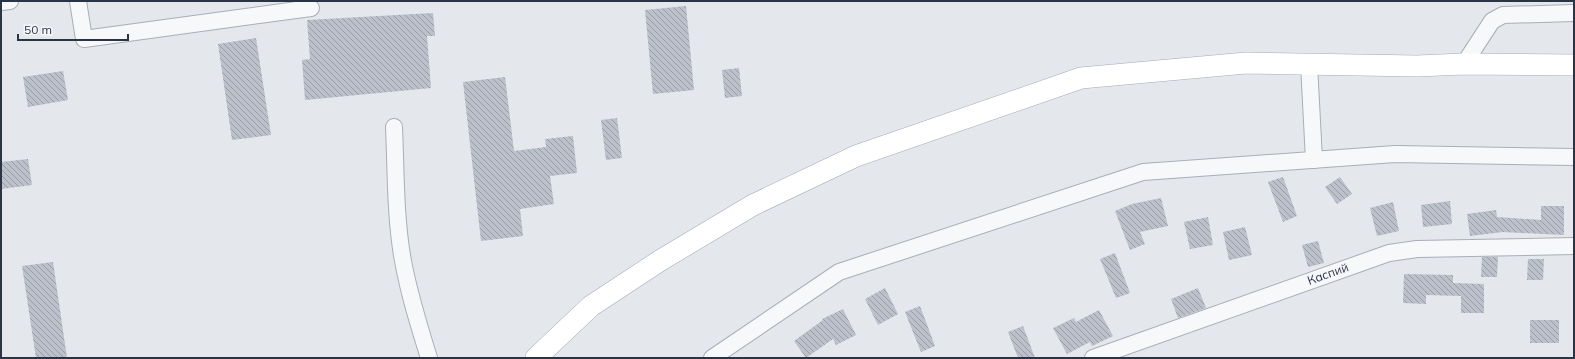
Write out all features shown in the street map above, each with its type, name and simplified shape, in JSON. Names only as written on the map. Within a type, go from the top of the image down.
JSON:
[{"type":"main road","points":[[536,358],[591,306],[661,260],[753,205],[856,156],[1082,78],[1246,63],[1417,66],[1464,64],[1574,65]]},
{"type":"street","points":[[1,2],[10,1]]},
{"type":"street","points":[[78,1],[84,39],[311,8]]},
{"type":"street","points":[[1464,64],[1492,21],[1496,18],[1503,15],[1513,14],[1574,14]]},
{"type":"street","points":[[1309,64],[1314,160]]},
{"type":"street","points":[[394,127],[398,215],[403,260],[413,306],[429,358]]},
{"type":"street","points":[[712,358],[839,272],[1143,172],[1395,154],[1574,157]]},
{"type":"street","name":"Каспий","points":[[1093,358],[1389,253],[1417,249],[1574,246]]},
{"type":"building","points":[[686,6],[694,90],[653,94],[645,10]]},
{"type":"building","points":[[433,13],[435,36],[427,36],[431,88],[305,100],[302,60],[310,59],[307,20]]},
{"type":"building","points":[[256,38],[271,135],[232,140],[218,44]]},
{"type":"building","points":[[739,68],[742,96],[725,98],[722,70]]},
{"type":"building","points":[[63,71],[68,100],[28,107],[23,77]]},
{"type":"building","points":[[505,77],[514,151],[546,147],[545,139],[573,136],[577,173],[550,176],[554,204],[520,209],[523,236],[481,241],[463,82]]},
{"type":"building","points":[[617,118],[622,158],[606,160],[601,120]]},
{"type":"building","points":[[28,159],[32,185],[1,189],[1,162]]},
{"type":"building","points":[[1283,177],[1297,216],[1283,222],[1268,182]]},
{"type":"building","points":[[1340,177],[1352,194],[1337,204],[1325,187]]},
{"type":"building","points":[[1161,198],[1168,226],[1140,232],[1145,244],[1130,250],[1115,211],[1132,204]]},
{"type":"building","points":[[1450,201],[1452,224],[1423,227],[1421,205]]},
{"type":"building","points":[[1393,202],[1399,231],[1377,236],[1370,208]]},
{"type":"building","points":[[1541,206],[1564,206],[1564,235],[1503,232],[1470,236],[1467,214],[1496,210],[1497,217],[1541,220]]},
{"type":"building","points":[[1208,217],[1213,245],[1190,249],[1184,222]]},
{"type":"building","points":[[1245,227],[1252,255],[1229,260],[1223,232]]},
{"type":"building","points":[[1318,241],[1324,263],[1308,267],[1302,245]]},
{"type":"building","points":[[1115,253],[1130,293],[1116,298],[1100,259]]},
{"type":"building","points":[[1482,257],[1498,257],[1497,277],[1481,277]]},
{"type":"building","points":[[1528,259],[1544,259],[1543,280],[1527,280]]},
{"type":"building","points":[[53,262],[67,358],[36,358],[22,266]]},
{"type":"building","points":[[1404,274],[1453,275],[1453,283],[1484,284],[1484,313],[1461,313],[1461,296],[1426,295],[1426,304],[1403,303]]},
{"type":"building","points":[[885,288],[898,314],[878,325],[865,299]]},
{"type":"building","points":[[1198,288],[1206,308],[1178,318],[1171,299]]},
{"type":"building","points":[[920,306],[935,346],[921,352],[905,312]]},
{"type":"building","points":[[843,309],[856,335],[836,345],[833,339],[806,358],[794,341],[823,320],[822,319]]},
{"type":"building","points":[[1099,310],[1113,336],[1092,346],[1090,342],[1067,354],[1053,328],[1074,318],[1076,322]]},
{"type":"building","points":[[1530,320],[1559,320],[1559,343],[1530,343]]},
{"type":"building","points":[[1023,326],[1035,358],[1018,358],[1008,332]]}]
